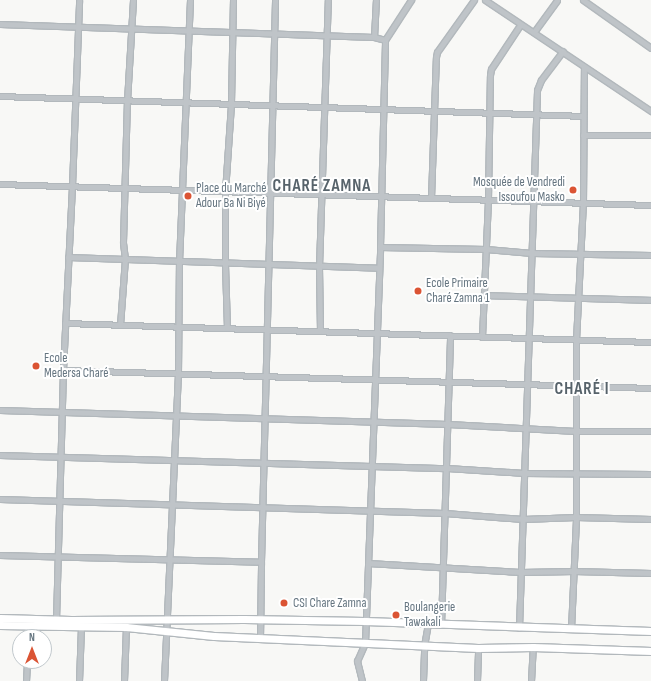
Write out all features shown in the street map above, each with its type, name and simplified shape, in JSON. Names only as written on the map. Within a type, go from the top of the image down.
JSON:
[{"type":"street","points":[[56,620],[62,370],[72,186],[79,0]]},
{"type":"street","points":[[120,325],[125,259],[123,242],[133,0]]},
{"type":"street","points":[[164,681],[171,560],[178,373],[179,262],[190,0]]},
{"type":"street","points":[[227,328],[225,264],[226,192],[231,103],[233,0]]},
{"type":"street","points":[[260,638],[260,562],[264,464],[276,0]]},
{"type":"street","points":[[320,331],[319,267],[328,0]]},
{"type":"street","points":[[374,38],[376,0]]},
{"type":"street","points":[[362,681],[357,661],[365,643],[380,247],[384,40],[411,0]]},
{"type":"street","points":[[431,198],[437,52],[474,0]]},
{"type":"street","points":[[485,0],[520,25],[534,32],[563,51],[651,111]]},
{"type":"street","points":[[534,32],[557,0]]},
{"type":"street","points":[[583,0],[651,48]]},
{"type":"street","points":[[0,24],[188,30],[374,38],[384,40]]},
{"type":"street","points":[[482,337],[488,199],[488,112],[491,69],[520,25]]},
{"type":"street","points":[[519,628],[538,85],[563,51]]},
{"type":"street","points":[[571,629],[576,517],[576,340],[583,203],[584,66]]},
{"type":"street","points":[[0,96],[583,116]]},
{"type":"street","points":[[583,135],[651,135]]},
{"type":"street","points":[[0,184],[651,205]]},
{"type":"street","points":[[380,247],[486,249],[532,253],[651,255]]},
{"type":"street","points":[[68,257],[225,264],[269,263],[319,267],[379,268]]},
{"type":"street","points":[[484,295],[651,300]]},
{"type":"street","points":[[65,323],[651,342]]},
{"type":"street","points":[[441,625],[450,335]]},
{"type":"street","points":[[62,370],[651,388]]},
{"type":"street","points":[[0,410],[19,409],[62,413],[373,421],[576,431],[651,431]]},
{"type":"street","points":[[0,455],[174,459],[264,464],[372,465],[524,473],[576,472],[651,474]]},
{"type":"street","points":[[0,499],[445,513],[523,519],[576,517],[651,519]]},
{"type":"street","points":[[0,555],[260,562]]},
{"type":"street","points":[[368,563],[522,572],[574,571],[651,573]]},
{"type":"street","points":[[0,618],[56,620],[365,621],[519,628],[651,631]]},
{"type":"street","points":[[423,681],[424,646],[428,624]]},
{"type":"street","points":[[0,625],[126,627],[260,638],[424,646],[478,648],[533,647],[651,651]]},
{"type":"street","points":[[79,681],[81,626]]},
{"type":"street","points":[[124,681],[126,627]]},
{"type":"street","points":[[531,681],[533,647]]},
{"type":"street","points":[[477,681],[478,648]]},
{"type":"street","points":[[26,681],[27,669]]},
{"type":"place","name":"Mosquée de Vendredi Issoufou Masko","points":[[573,190]]},
{"type":"place","name":"Place du Marché Adour Ba Ni Biyé","points":[[188,196]]},
{"type":"place","name":"Ecole Primaire Charé Zamna 1","points":[[418,291]]},
{"type":"place","name":"Ecole Medersa Charé","points":[[36,366]]},
{"type":"place","name":"CSI Chare Zamna","points":[[284,603]]},
{"type":"place","name":"Boulangerie Tawakali","points":[[396,615]]},
{"type":"district","name":"CHARÉ ZAMNA","points":[[322,187]]},
{"type":"district","name":"CHARÉ I","points":[[582,390]]}]
